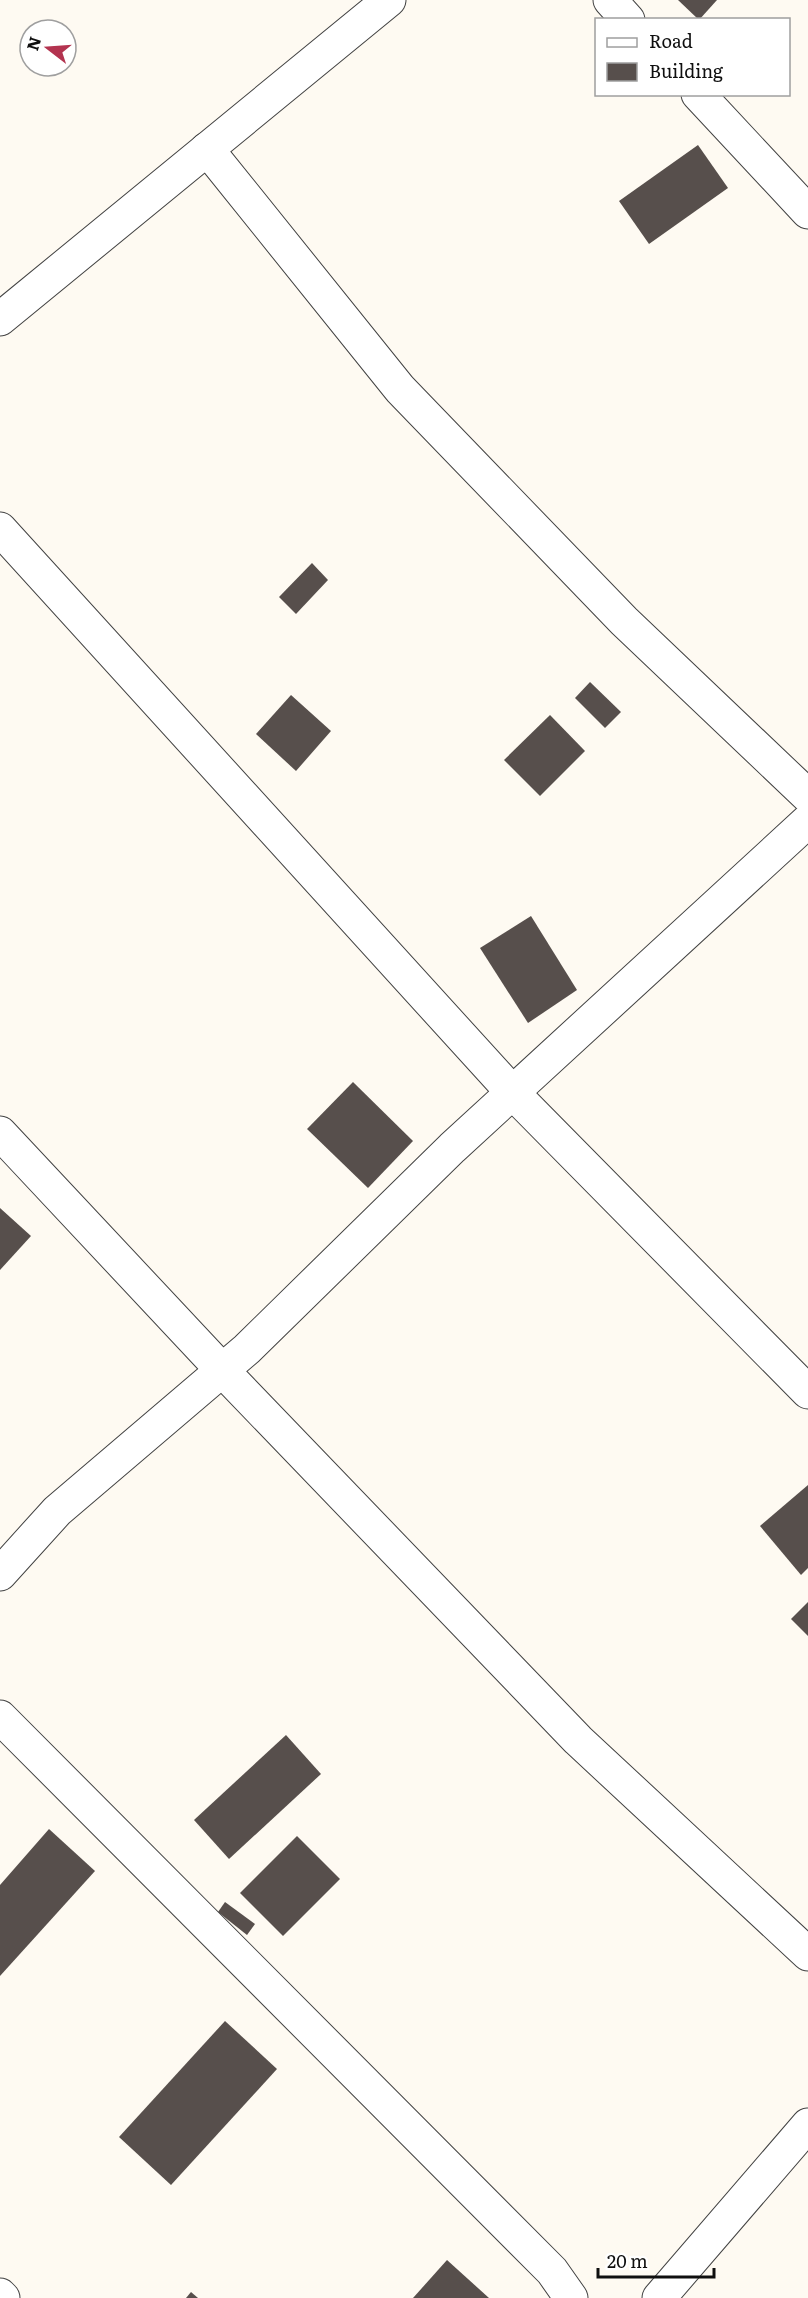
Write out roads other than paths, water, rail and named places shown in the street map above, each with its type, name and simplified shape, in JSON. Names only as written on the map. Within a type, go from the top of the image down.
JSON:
[{"type":"street","points":[[0,319],[389,0]]},
{"type":"street","points":[[610,0],[626,18]]},
{"type":"street","points":[[700,96],[808,212]]},
{"type":"street","points":[[207,149],[400,389],[624,621],[808,796]]},
{"type":"street","points":[[0,529],[512,1092],[808,1392]]},
{"type":"street","points":[[0,1574],[57,1511],[247,1349],[512,1092],[808,821]]},
{"type":"street","points":[[0,1133],[222,1370],[578,1740],[808,1954]]},
{"type":"street","points":[[0,1717],[552,2271],[571,2298]]},
{"type":"street","points":[[659,2298],[808,2125]]}]
